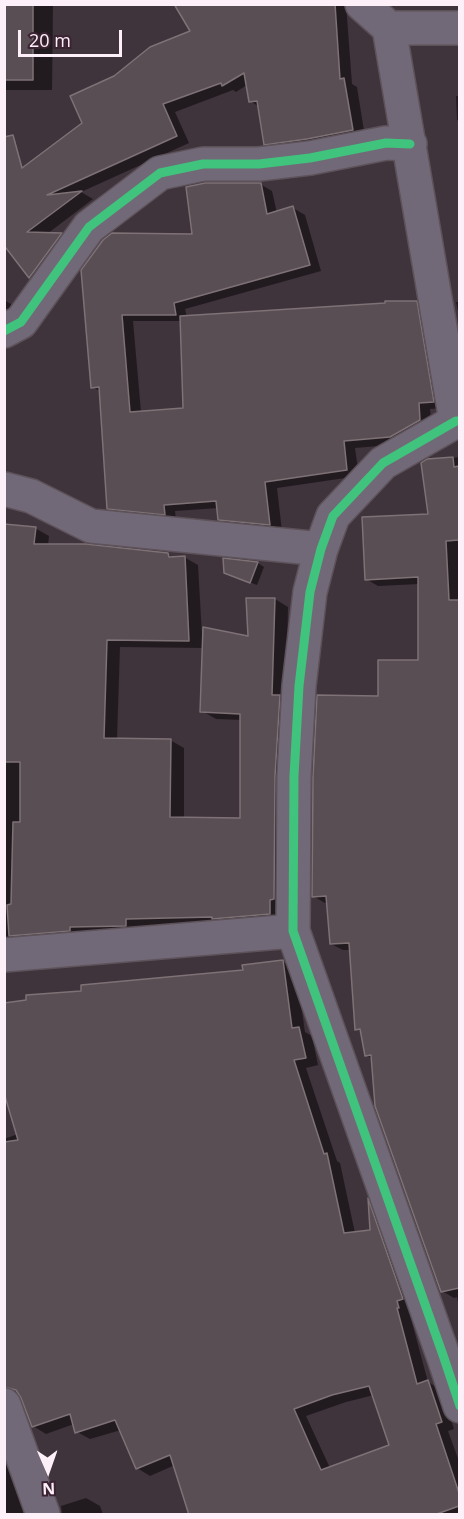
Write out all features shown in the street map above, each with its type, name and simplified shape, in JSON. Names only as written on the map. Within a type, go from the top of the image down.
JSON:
[{"type":"street","points":[[362,4],[389,28],[458,421],[383,463],[333,516],[321,549],[310,592],[299,686],[294,776],[293,931],[459,1406]]},
{"type":"street","points":[[389,28],[459,28]]},
{"type":"street","points":[[4,331],[21,322],[89,227],[160,172],[203,164],[259,164],[310,158],[386,143],[410,144]]},
{"type":"street","points":[[4,489],[31,496],[92,526],[321,549]]},
{"type":"street","points":[[4,955],[293,931]]},
{"type":"street","points":[[4,1405],[43,1515]]},
{"type":"building","points":[[4,4],[33,4],[33,80],[4,80]]},
{"type":"building","points":[[174,4],[335,4],[340,79],[344,78],[353,130],[264,145],[257,101],[249,102],[244,73],[222,86],[221,83],[163,104],[177,136],[47,195],[82,191],[27,232],[62,233],[29,278],[6,248],[4,249],[4,137],[13,135],[22,168],[82,123],[70,96],[114,76],[150,47],[190,31]]},
{"type":"building","points":[[205,183],[261,183],[267,214],[293,206],[310,265],[174,303],[176,315],[122,315],[130,412],[183,408],[180,316],[385,303],[385,301],[417,301],[434,402],[419,403],[420,420],[390,437],[344,441],[347,470],[265,482],[270,525],[218,520],[216,501],[164,505],[165,515],[107,509],[99,387],[91,388],[81,270],[103,240],[112,233],[192,234],[186,187]]},
{"type":"building","points":[[453,457],[454,467],[459,466],[459,540],[446,541],[449,600],[459,600],[459,1288],[441,1292],[375,1106],[371,1055],[365,1056],[360,1029],[355,1030],[349,943],[330,944],[326,896],[312,897],[313,777],[317,695],[378,696],[378,660],[418,660],[418,577],[365,580],[362,517],[428,514],[421,463],[427,459]]},
{"type":"building","points":[[4,524],[36,527],[34,544],[86,544],[168,553],[169,557],[185,556],[189,641],[107,640],[104,738],[171,739],[170,817],[240,818],[240,714],[200,712],[203,627],[248,636],[246,598],[275,598],[272,695],[280,695],[275,776],[274,899],[270,900],[270,914],[212,919],[212,917],[126,919],[126,926],[70,927],[70,931],[9,936],[7,905],[11,904],[13,822],[20,822],[20,762],[4,762]]},
{"type":"building","points":[[223,558],[258,562],[250,583],[224,573]]},
{"type":"building","points":[[283,960],[292,1028],[299,1027],[306,1058],[294,1060],[324,1154],[327,1153],[344,1233],[370,1230],[368,1198],[403,1299],[397,1301],[399,1308],[397,1308],[417,1384],[428,1380],[442,1422],[436,1424],[459,1493],[459,1506],[434,1515],[189,1515],[170,1455],[136,1469],[115,1420],[75,1433],[70,1414],[32,1427],[16,1390],[4,1387],[4,1142],[18,1140],[4,1093],[4,1003],[26,1000],[26,995],[81,991],[81,985],[243,970],[242,965]],"holes":[[[369,1386],[389,1445],[321,1470],[294,1409],[332,1395]]]},
{"type":"cycle path","points":[[4,331],[21,322],[89,227],[160,173],[203,164],[259,164],[310,158],[386,143],[410,144]]},
{"type":"cycle path","points":[[460,421],[456,421],[383,463],[333,516],[321,549],[310,592],[299,686],[294,776],[293,931],[460,1406]]}]
